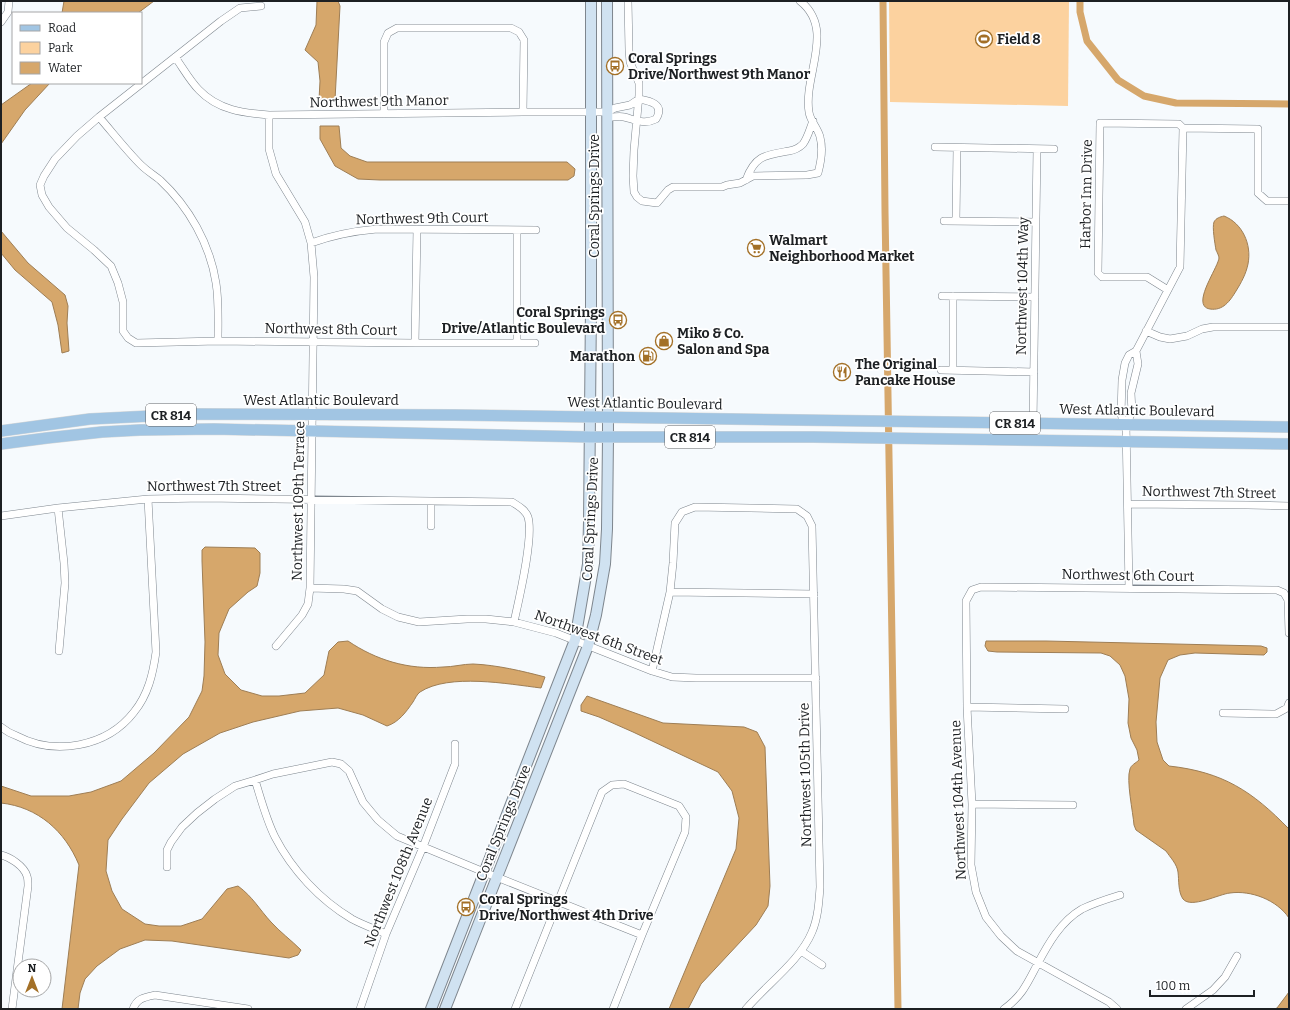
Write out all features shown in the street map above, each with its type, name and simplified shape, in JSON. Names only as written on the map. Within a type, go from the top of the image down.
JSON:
[{"type":"main road","name":"Coral Springs Drive","points":[[430,1009],[534,748],[575,640],[588,564],[592,1]]},
{"type":"main road","name":"Coral Springs Drive","points":[[445,1009],[496,876],[588,646],[596,615],[604,564],[607,529],[608,417],[606,1]]},
{"type":"main road","name":"West Atlantic Boulevard","points":[[1,431],[90,419],[156,415],[608,417],[1289,427]]},
{"type":"main road","name":"West Atlantic Boulevard","points":[[1,444],[47,438],[140,430],[214,429],[590,437],[813,437],[902,440],[1289,444]]},
{"type":"street","points":[[1,22],[8,12],[9,1]]},
{"type":"street","points":[[628,1],[630,62],[639,83],[634,150],[634,192],[642,201],[657,203],[668,190],[673,187],[722,187],[740,183],[753,176],[807,175],[818,173],[821,162],[820,138],[809,113],[809,88],[818,35],[811,14],[805,5],[800,1]]},
{"type":"street","points":[[142,83],[221,21],[240,8],[261,6]]},
{"type":"street","points":[[384,114],[384,42],[388,33],[397,28],[511,28],[519,32],[524,40],[523,112]]},
{"type":"street","name":"Northwest 9th Manor","points":[[175,57],[199,90],[212,101],[226,108],[246,114],[607,112]]},
{"type":"street","points":[[141,84],[99,117],[142,166],[160,180],[174,196],[188,213],[201,234],[210,257],[216,284],[218,340]]},
{"type":"street","points":[[639,99],[650,100],[656,103],[659,115],[656,119],[651,121],[636,121],[623,117],[611,117],[607,112],[615,108],[630,105],[639,99]]},
{"type":"street","name":"Northwest 109th Terrace","points":[[269,115],[269,149],[276,174],[305,222],[311,243],[314,277],[310,588],[308,604],[302,615],[276,646]]},
{"type":"street","name":"Northwest 8th Court","points":[[99,117],[77,136],[55,159],[40,185],[42,196],[49,207],[67,228],[94,250],[110,266],[118,283],[123,302],[123,331],[128,338],[136,343],[218,340],[535,343]]},
{"type":"street","points":[[746,180],[750,169],[757,160],[765,155],[796,150],[803,144],[813,121]]},
{"type":"street","name":"Harbor Inn Drive","points":[[1168,290],[1147,277],[1102,277],[1098,273],[1100,123],[1179,124],[1183,128],[1258,129],[1258,193],[1267,201],[1289,201]]},
{"type":"street","points":[[1129,588],[1127,442],[1126,425],[1121,415],[1122,380],[1125,363],[1129,355],[1136,351],[1180,267],[1183,128]]},
{"type":"street","points":[[935,147],[1054,149]]},
{"type":"street","points":[[956,221],[957,148]]},
{"type":"street","name":"Northwest 104th Way","points":[[1033,424],[1037,149]]},
{"type":"street","points":[[944,221],[1036,222]]},
{"type":"street","name":"Northwest 9th Court","points":[[311,243],[331,236],[377,229],[536,230]]},
{"type":"street","points":[[415,343],[417,229]]},
{"type":"street","points":[[517,343],[518,230]]},
{"type":"street","points":[[942,296],[1035,297]]},
{"type":"street","points":[[953,296],[953,370]]},
{"type":"street","points":[[1146,331],[1160,337],[1170,339],[1187,336],[1202,329],[1213,327],[1289,327]]},
{"type":"street","points":[[1126,425],[1132,412],[1130,393],[1138,364],[1136,351]]},
{"type":"street","points":[[941,370],[1034,372]]},
{"type":"street","points":[[1122,393],[1130,393]]},
{"type":"street","points":[[1,727],[22,739],[42,745],[61,747],[82,744],[103,737],[121,726],[134,712],[147,692],[153,673],[156,652],[148,499]]},
{"type":"street","name":"Northwest 7th Street","points":[[1,516],[58,508],[148,499],[311,499],[430,502],[512,502],[522,508],[527,516],[529,527],[523,574],[514,622]]},
{"type":"street","points":[[430,502],[430,526]]},
{"type":"street","name":"Northwest 7th Street","points":[[1128,504],[1289,506]]},
{"type":"street","name":"Northwest 105th Drive","points":[[670,592],[675,524],[682,512],[695,507],[797,508],[807,516],[812,526],[814,594],[820,887],[818,910],[812,932],[801,951],[746,1009]]},
{"type":"street","points":[[58,508],[65,583],[59,651]]},
{"type":"street","name":"Northwest 6th Court","points":[[972,590],[981,586],[1277,590],[1284,593],[1288,600],[1289,633]]},
{"type":"street","name":"Northwest 6th Street","points":[[310,588],[357,591],[382,609],[398,617],[419,622],[467,619],[486,619],[514,622],[556,633],[652,671],[672,677],[816,678]]},
{"type":"street","name":"Northwest 104th Avenue","points":[[972,590],[966,601],[967,707],[972,804],[971,865],[976,892],[986,916],[1001,936],[1017,951],[1109,1002],[1117,1009]]},
{"type":"street","points":[[652,671],[670,592],[814,594]]},
{"type":"street","points":[[1223,713],[1276,714],[1288,706]]},
{"type":"street","points":[[967,707],[1065,709]]},
{"type":"street","name":"Northwest 108th Avenue","points":[[360,1009],[386,934],[423,847],[455,764],[455,744]]},
{"type":"street","points":[[167,867],[167,850],[182,827],[215,799],[235,786],[273,774],[332,762],[341,764],[349,771],[363,802],[378,820],[397,836],[642,935]]},
{"type":"street","points":[[255,780],[266,815],[275,837],[290,862],[312,888],[332,905],[353,919],[386,934]]},
{"type":"street","points":[[515,1009],[602,792],[612,785],[624,784],[679,806],[686,818],[685,832],[642,935],[614,1009]]},
{"type":"street","points":[[972,804],[1073,805]]},
{"type":"street","points":[[1,855],[13,861],[26,874],[28,886],[12,1009]]},
{"type":"street","points":[[1004,1009],[1022,992],[1054,935],[1067,920],[1082,909],[1120,895]]},
{"type":"street","points":[[801,951],[822,965]]},
{"type":"street","points":[[1186,1009],[1213,990],[1225,977],[1237,956]]},
{"type":"street","points":[[133,1009],[137,1001],[144,997],[155,995],[248,1009]]},
{"type":"green space","points":[[889,1],[1069,1],[1068,106],[890,102]]},
{"type":"water","points":[[64,1],[154,1],[139,12],[62,12]]},
{"type":"water","points":[[317,1],[338,1],[340,6],[335,100],[319,100],[320,81],[318,62],[305,50],[316,25]]},
{"type":"water","points":[[31,84],[49,84],[25,110],[1,144],[1,105]]},
{"type":"water","points":[[320,126],[339,126],[341,148],[350,156],[367,162],[567,162],[575,169],[574,176],[568,180],[358,179],[335,166],[320,139]]},
{"type":"water","points":[[1224,216],[1236,224],[1244,235],[1247,242],[1249,256],[1248,264],[1241,282],[1229,302],[1222,307],[1210,309],[1205,306],[1203,301],[1204,294],[1219,258],[1216,250],[1213,224],[1220,217]]},
{"type":"water","points":[[1,231],[28,263],[65,295],[68,306],[67,323],[69,351],[62,353],[58,325],[52,302],[15,270],[1,253]]},
{"type":"water","points":[[205,547],[255,548],[260,553],[260,573],[257,586],[229,609],[219,633],[218,655],[225,674],[241,690],[262,696],[305,693],[324,675],[329,651],[338,642],[348,641],[370,654],[405,665],[430,668],[469,664],[482,665],[545,677],[541,688],[479,681],[462,681],[432,686],[420,692],[402,716],[387,726],[363,715],[338,708],[300,711],[253,722],[220,733],[183,754],[149,783],[108,840],[106,871],[112,891],[122,909],[145,924],[159,926],[181,926],[202,919],[227,889],[238,886],[252,899],[274,926],[301,950],[298,955],[289,958],[172,941],[145,940],[120,949],[97,966],[85,979],[80,993],[78,1009],[62,1009],[79,865],[66,842],[58,831],[49,823],[38,815],[27,810],[14,805],[1,803],[1,786],[31,796],[69,796],[91,792],[121,781],[154,753],[189,717],[202,691],[204,676],[205,642],[202,550]]},
{"type":"water","points":[[986,641],[1261,646],[1267,648],[1267,652],[1264,655],[1195,653],[1180,655],[1168,660],[1160,678],[1156,722],[1157,742],[1163,760],[1169,766],[1205,773],[1235,786],[1262,804],[1289,829],[1289,918],[1271,901],[1246,893],[1230,893],[1198,902],[1187,902],[1183,899],[1180,893],[1176,866],[1166,851],[1136,830],[1130,796],[1129,774],[1131,766],[1139,760],[1137,750],[1131,738],[1128,723],[1129,699],[1125,676],[1120,665],[1110,656],[1101,653],[988,651],[985,646]]},
{"type":"water","points":[[587,696],[663,723],[744,727],[757,732],[765,747],[770,886],[768,906],[756,925],[701,984],[688,1009],[669,1009],[736,849],[739,818],[732,791],[718,772],[633,732],[581,711],[581,705]]},
{"type":"water","points":[[1289,992],[1289,1009],[1275,1009],[1277,1008]]},
{"type":"waterway","points":[[883,1],[898,1009]]},
{"type":"waterway","points":[[1080,1],[1080,12],[1087,41],[1118,80],[1144,96],[1176,103],[1289,104]]},
{"type":"place","name":"Field 8","points":[[984,39]]},
{"type":"place","name":"Coral Springs Drive/Northwest 9th Manor","points":[[615,66]]},
{"type":"place","name":"Walmart Neighborhood Market","points":[[756,248]]},
{"type":"place","name":"Coral Springs Drive/Atlantic Boulevard","points":[[618,320]]},
{"type":"place","name":"Miko & Co. Salon and Spa","points":[[664,341]]},
{"type":"place","name":"Marathon","points":[[648,356]]},
{"type":"place","name":"The Original Pancake House","points":[[842,372]]},
{"type":"place","name":"Coral Springs Drive/Northwest 4th Drive","points":[[466,907]]}]
